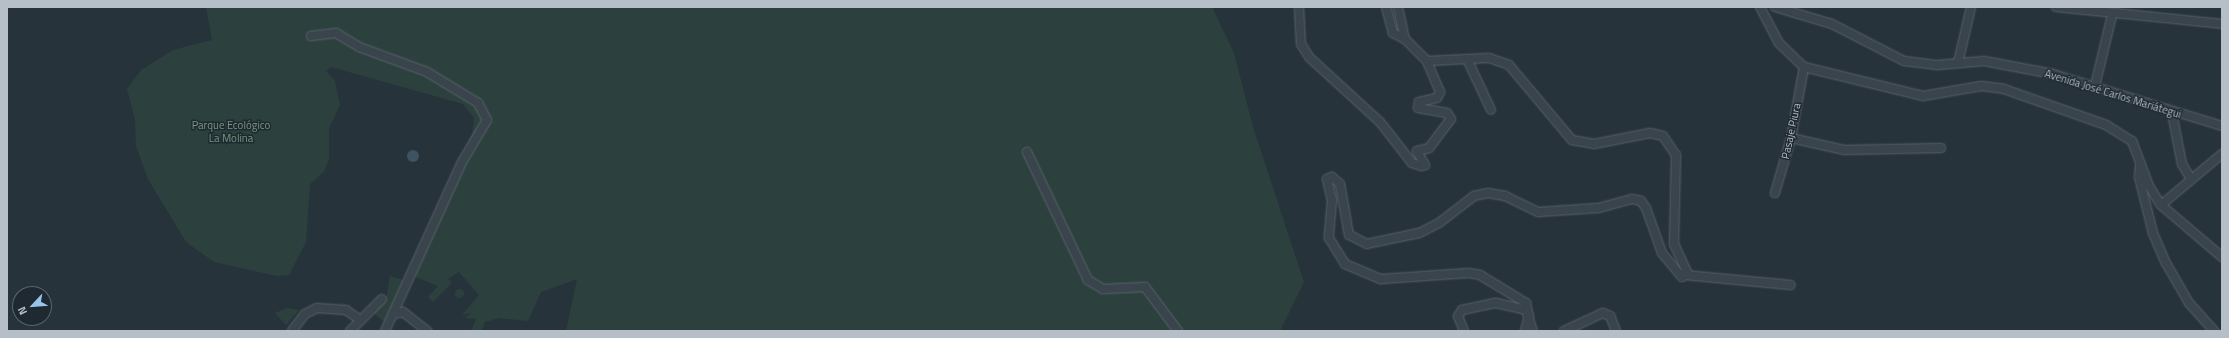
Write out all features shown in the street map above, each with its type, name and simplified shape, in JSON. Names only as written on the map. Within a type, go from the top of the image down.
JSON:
[{"type":"street","points":[[1299,7],[1301,44],[1309,57],[1380,122],[1408,160],[1421,166],[1425,165],[1417,152],[1429,148],[1450,119],[1447,113],[1418,108],[1419,102],[1437,98],[1440,92],[1427,61],[1405,39],[1393,33],[1386,7]]},
{"type":"street","points":[[1398,7],[1405,39]]},
{"type":"street","points":[[1760,7],[1779,43],[1804,67],[1923,96],[1981,86],[2004,89],[2084,116],[2128,137],[2140,165],[2161,205],[2222,257]]},
{"type":"street","name":"Avenida José Carlos Mariátegui","points":[[1775,7],[1832,24],[1904,61],[1958,64],[1984,61],[2014,66],[2095,86],[2172,113],[2222,126]]},
{"type":"street","points":[[1958,64],[1971,7]]},
{"type":"street","points":[[2056,7],[2112,15],[2222,24]]},
{"type":"street","points":[[2095,86],[2112,15]]},
{"type":"street","points":[[311,36],[336,33],[359,47],[427,72],[478,103],[487,120],[462,162],[386,331]]},
{"type":"street","points":[[1427,61],[1489,58],[1514,68],[1566,135],[1579,142],[1594,144],[1650,132],[1662,136],[1678,162],[1674,244],[1685,275]]},
{"type":"street","points":[[1467,59],[1491,110]]},
{"type":"street","name":"Pasaje Piura","points":[[1775,193],[1792,138],[1804,67]]},
{"type":"street","points":[[2172,113],[2182,164],[2191,179]]},
{"type":"street","points":[[1792,138],[1844,150],[1941,148]]},
{"type":"street","points":[[1027,152],[1088,280],[1103,289],[1145,287],[1178,331]]},
{"type":"street","points":[[2161,205],[2222,154]]},
{"type":"street","points":[[2140,165],[2139,177],[2153,233],[2166,263],[2188,303],[2214,331]]},
{"type":"street","points":[[1525,331],[1528,307],[1522,300],[1480,275],[1469,273],[1381,278],[1345,264],[1329,238],[1332,200],[1327,179],[1332,177],[1340,184],[1349,235],[1367,244],[1419,233],[1439,223],[1474,196],[1488,193],[1505,196],[1538,212],[1598,208],[1632,199],[1641,201],[1646,208],[1656,242],[1668,263],[1679,276],[1685,275],[1791,285]]},
{"type":"street","points":[[350,331],[359,319],[382,299]]},
{"type":"street","points":[[1464,331],[1458,316],[1469,307],[1496,303],[1514,306],[1528,315],[1533,331]]},
{"type":"street","points":[[292,331],[305,314],[318,308],[346,310],[359,319]]},
{"type":"street","points":[[394,314],[403,312],[427,331]]},
{"type":"street","points":[[1564,331],[1603,313],[1610,316],[1616,331]]},
{"type":"green space","name":"Parque Ecológico La Molina","points":[[206,7],[1212,7],[1234,53],[1253,127],[1304,282],[1280,331],[566,331],[577,279],[541,292],[528,321],[499,318],[485,322],[481,331],[471,331],[476,319],[465,318],[471,313],[462,315],[479,295],[459,272],[448,279],[452,283],[433,302],[428,297],[438,286],[408,274],[472,134],[474,118],[463,104],[331,67],[326,71],[335,81],[340,105],[329,128],[329,159],[324,172],[310,184],[306,242],[289,275],[277,276],[214,262],[186,242],[148,179],[136,146],[135,120],[127,89],[141,70],[173,50],[212,40]]},
{"type":"green space","points":[[390,276],[407,281],[386,323],[371,311],[386,300]]},
{"type":"green space","points":[[457,289],[461,289],[463,293],[461,297],[457,297],[455,295],[455,291]]},
{"type":"green space","points":[[287,308],[299,310],[286,325],[275,313]]},
{"type":"water","points":[[411,150],[415,150],[419,156],[415,162],[411,162],[407,158],[407,154]]}]
